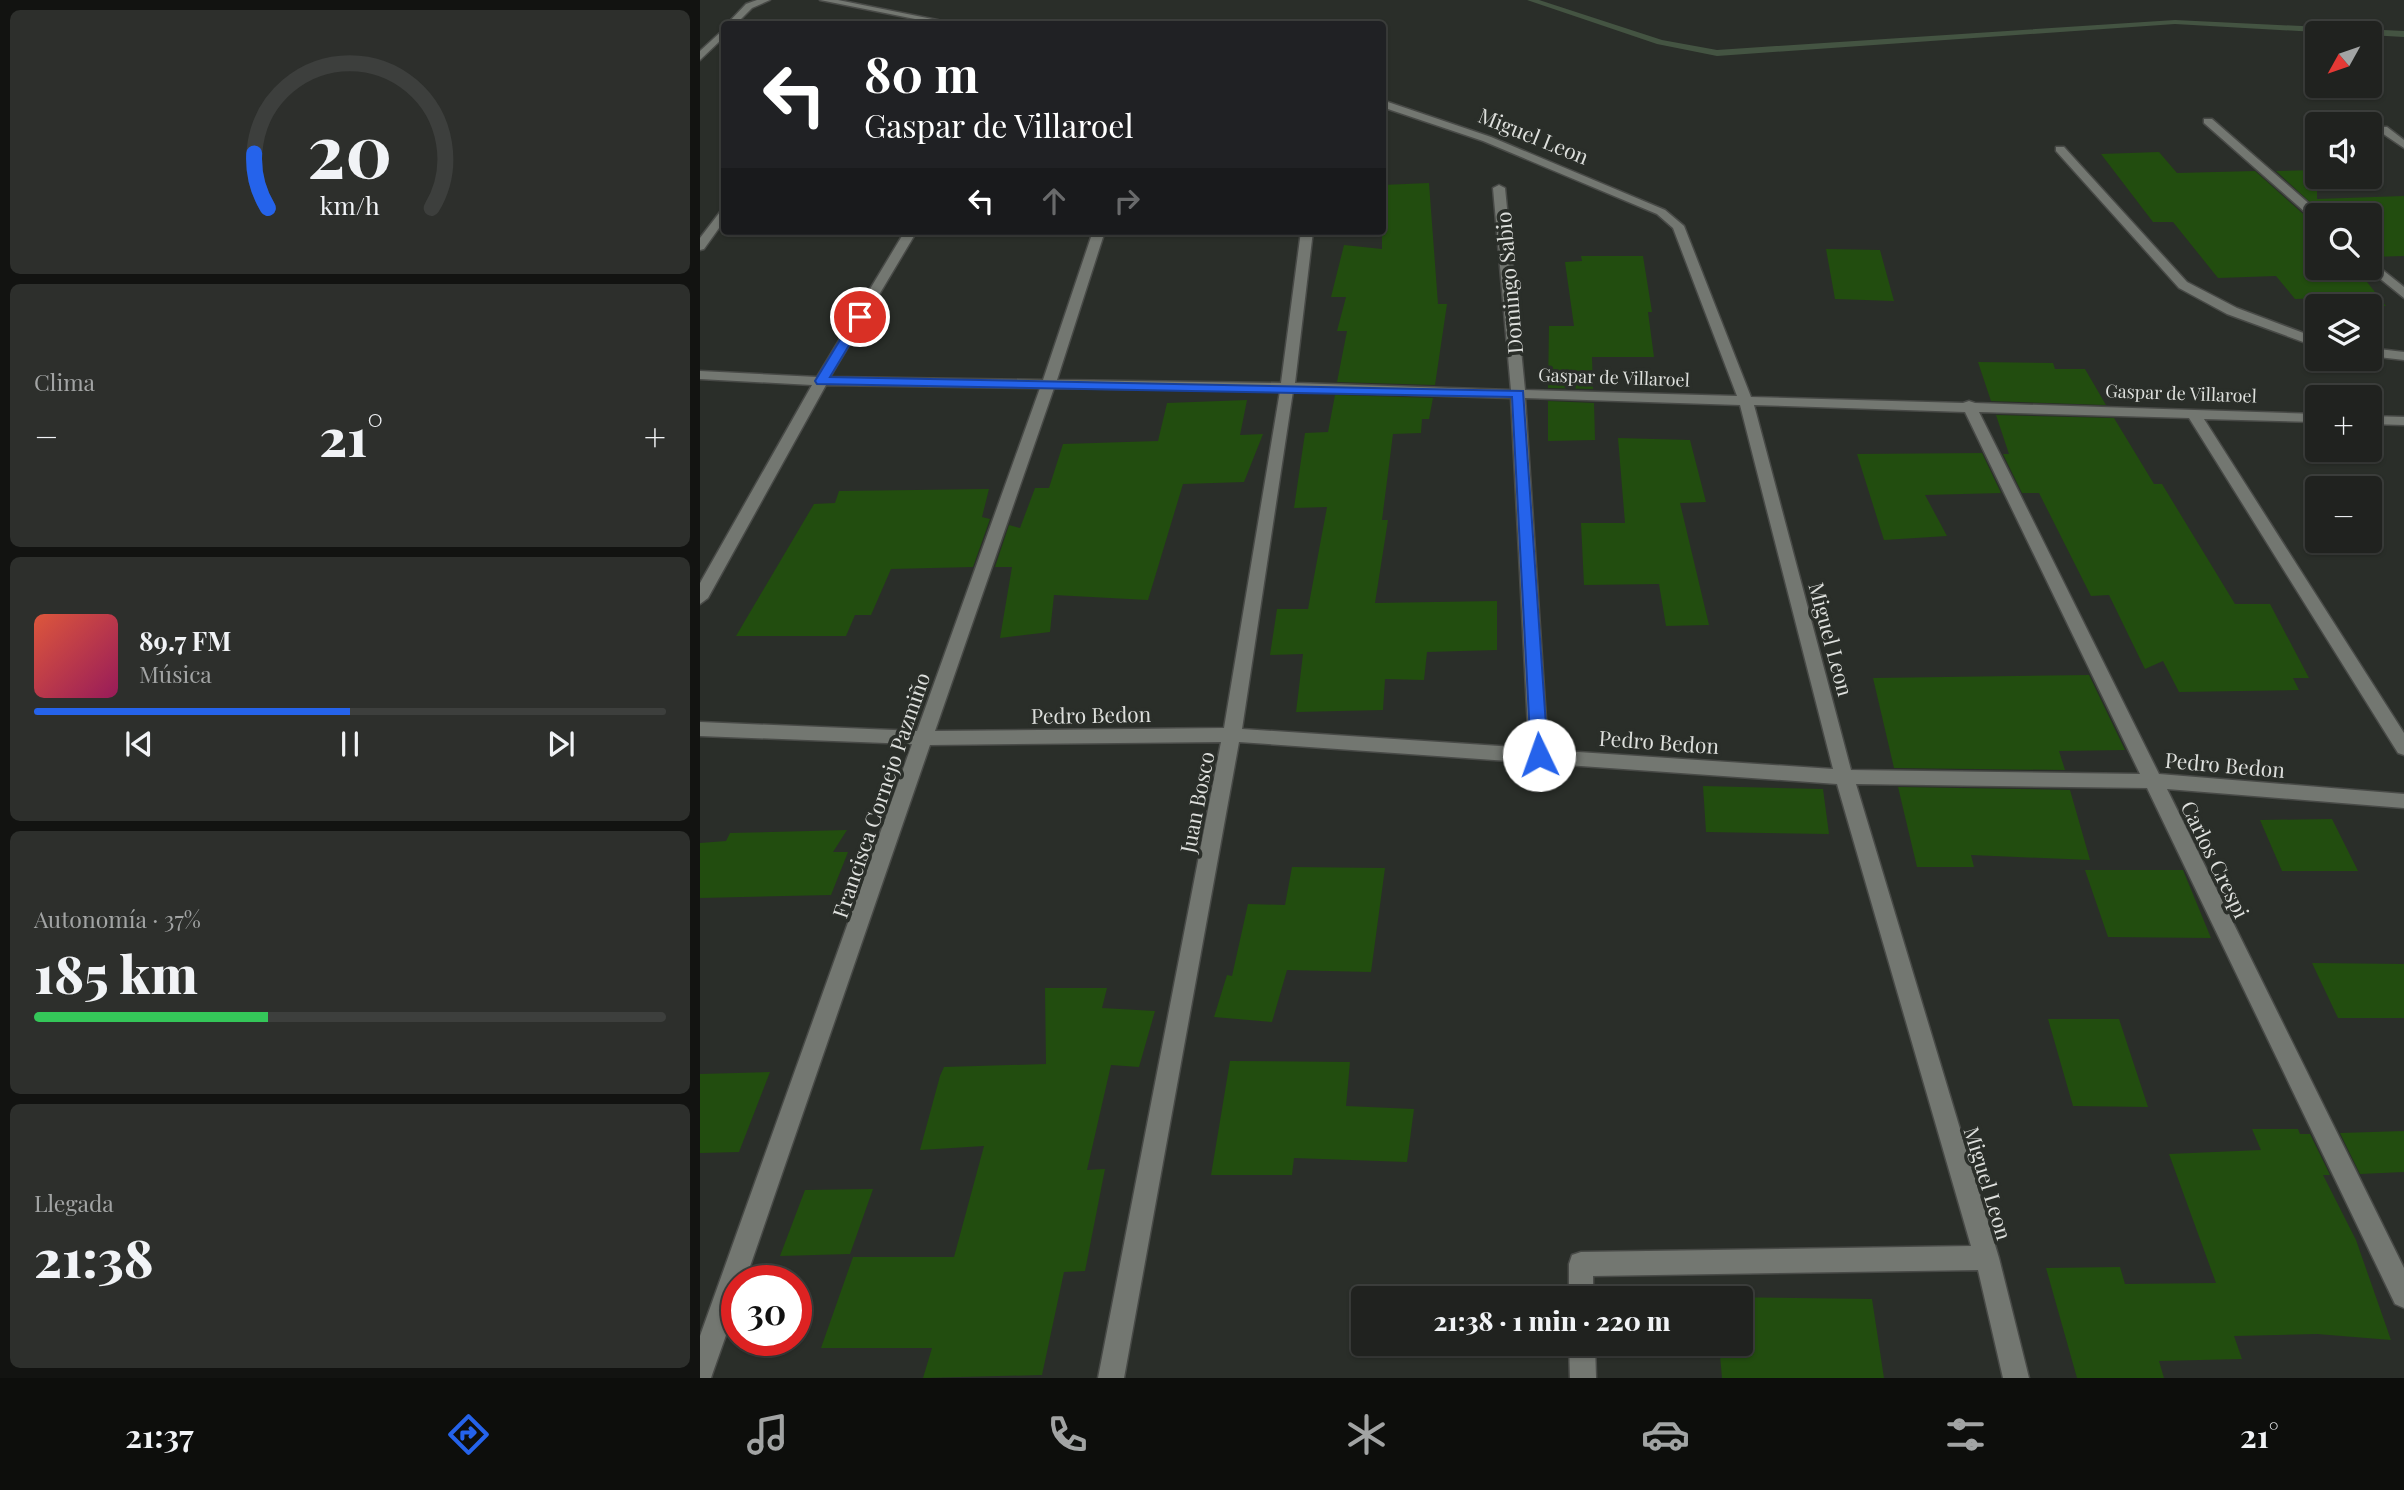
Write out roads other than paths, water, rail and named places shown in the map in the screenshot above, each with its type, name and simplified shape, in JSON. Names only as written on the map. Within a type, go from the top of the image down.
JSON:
[{"type":"street","points":[[734,21],[749,6],[766,0]]},
{"type":"street","points":[[824,0],[938,21]]},
{"type":"street","points":[[875,21],[884,9]]},
{"type":"street","points":[[700,57],[721,35]]},
{"type":"street","name":"Miguel Leon","points":[[1386,104],[1500,145],[1661,212],[1678,226],[1746,401],[1844,777],[1987,1258],[2016,1378]]},
{"type":"street","points":[[2208,121],[2305,206]]},
{"type":"street","points":[[2383,129],[2404,145]]},
{"type":"street","points":[[2060,149],[2183,285],[2232,311],[2305,338]]},
{"type":"street","name":"Domingo Sabio","points":[[1499,188],[1518,393],[1539,755]]},
{"type":"street","points":[[700,246],[721,218]]},
{"type":"street","points":[[700,598],[821,381],[909,235]]},
{"type":"street","name":"Francisca Cornejo Pazmiño","points":[[700,1372],[1049,383],[1097,235]]},
{"type":"street","name":"Juan Bosco","points":[[1111,1378],[1231,735],[1289,387],[1307,235]]},
{"type":"street","points":[[2382,275],[2404,294]]},
{"type":"street","points":[[2382,353],[2404,356]]},
{"type":"street","name":"Gaspar de Villaroel","points":[[700,375],[821,381],[1518,393],[2305,417]]},
{"type":"street","name":"Carlos Crespi","points":[[1969,405],[2404,1295]]},
{"type":"street","points":[[2193,412],[2404,748]]},
{"type":"street","points":[[2382,420],[2404,421]]},
{"type":"street","name":"Pedro Bedon","points":[[700,729],[924,738],[1231,735],[1844,777],[2152,781],[2404,801]]},
{"type":"street","points":[[1581,1286],[1581,1264],[1987,1258]]},
{"type":"street","points":[[1582,1356],[1583,1378]]},
{"type":"waterway","points":[[1531,0],[1660,42],[1717,53],[2175,22],[2404,34]]}]
